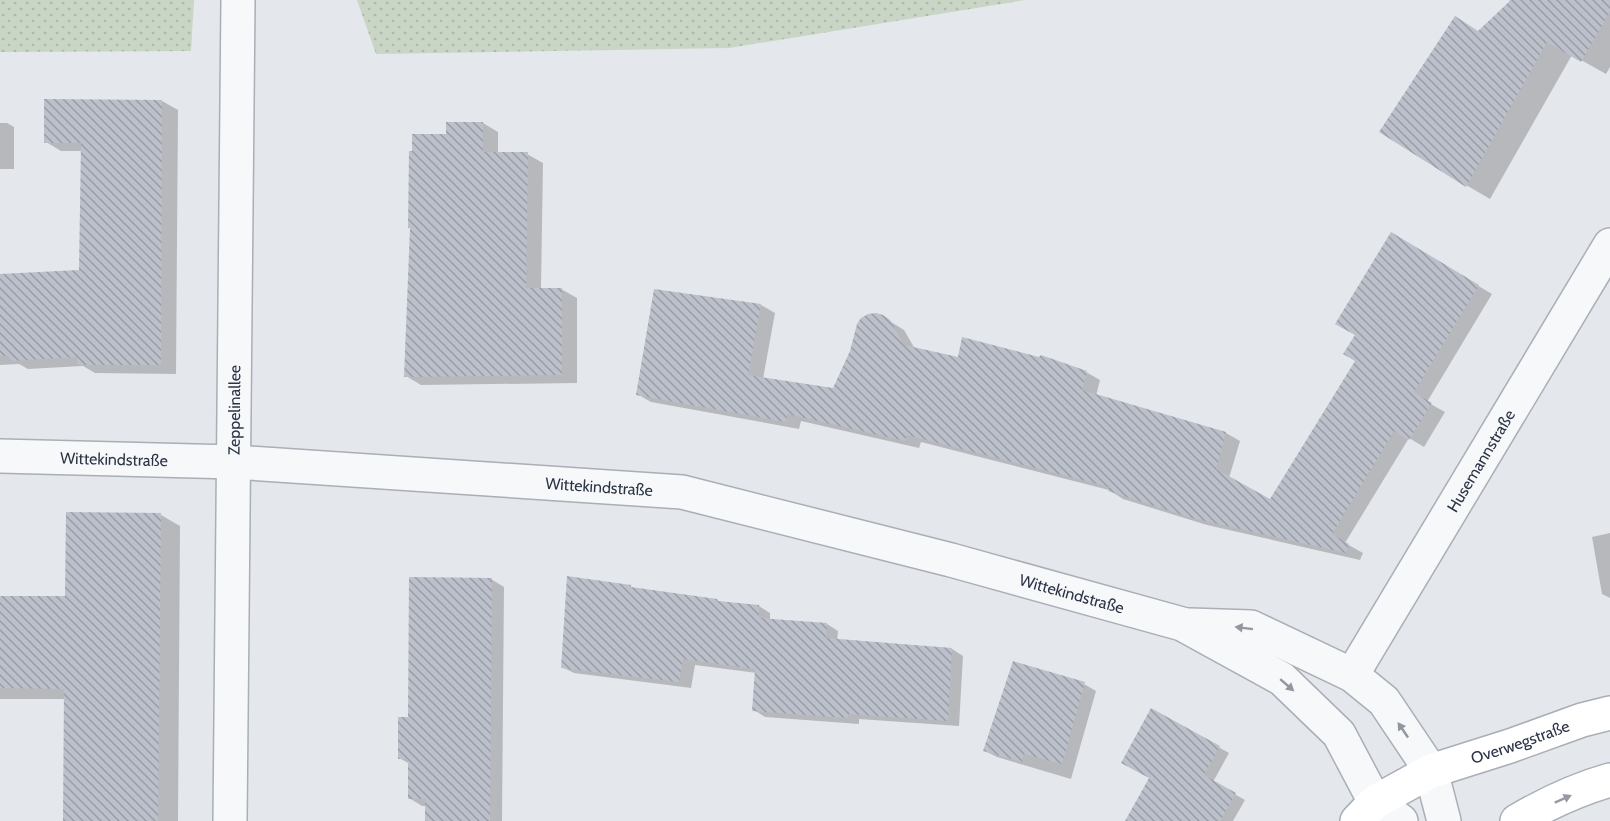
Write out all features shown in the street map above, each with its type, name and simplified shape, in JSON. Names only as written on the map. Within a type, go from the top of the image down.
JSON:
[{"type":"main road","name":"Overwegstraße","points":[[1431,771],[1582,720],[1610,713]]},
{"type":"main road","points":[[1378,815],[1431,771]]},
{"type":"main road","points":[[1517,821],[1534,811],[1610,780]]},
{"type":"street","name":"Zeppelinallee","points":[[230,821],[238,0]]},
{"type":"street","name":"Husemannstraße","points":[[1352,675],[1610,245]]},
{"type":"street","name":"Wittekindstraße","points":[[0,456],[234,462],[682,492],[951,560],[1182,624],[1251,627],[1352,675],[1384,701],[1431,771],[1444,821]]},
{"type":"street","name":"Wittekindstraße","points":[[1182,624],[1282,679],[1339,734],[1378,815]]},
{"type":"green space","points":[[0,0],[194,0],[191,51],[0,52]]},
{"type":"green space","points":[[357,0],[1025,0],[729,48],[376,54]]},
{"type":"building","points":[[1511,0],[1610,0],[1610,11],[1581,62],[1547,42],[1466,187],[1379,132],[1455,16],[1478,31]]},
{"type":"building","points":[[44,99],[162,100],[161,365],[77,365],[77,357],[10,361],[9,356],[0,356],[0,274],[79,270],[81,143],[44,143]]},
{"type":"building","points":[[446,122],[483,122],[483,152],[528,152],[526,288],[562,288],[562,375],[404,377],[410,228],[408,228],[409,151],[412,151],[412,134],[446,134]]},
{"type":"building","points":[[1391,232],[1479,285],[1414,392],[1432,403],[1409,440],[1394,431],[1332,534],[1349,544],[1346,553],[1192,518],[1108,491],[1109,487],[907,435],[905,441],[787,414],[786,422],[636,395],[654,289],[761,304],[748,375],[833,388],[850,351],[857,324],[861,318],[876,313],[890,320],[904,345],[958,357],[962,337],[1039,357],[1041,355],[1087,371],[1082,390],[1226,432],[1216,469],[1270,499],[1355,361],[1343,354],[1355,335],[1335,324]]},
{"type":"building","points":[[66,512],[161,513],[158,821],[63,821],[64,689],[0,688],[0,596],[65,596]]},
{"type":"building","points":[[567,576],[717,599],[718,601],[759,605],[759,618],[827,623],[826,638],[952,648],[948,721],[848,714],[848,718],[752,711],[755,669],[683,659],[679,682],[561,668]]},
{"type":"building","points":[[409,577],[492,578],[490,821],[425,821],[425,799],[408,799],[408,759],[398,759],[398,717],[408,717]]},
{"type":"building","points":[[1013,661],[1085,682],[1062,764],[1024,754],[1022,762],[983,751]]},
{"type":"building","points":[[1151,708],[1220,746],[1204,775],[1236,793],[1220,821],[1125,821],[1149,778],[1121,763]]}]
